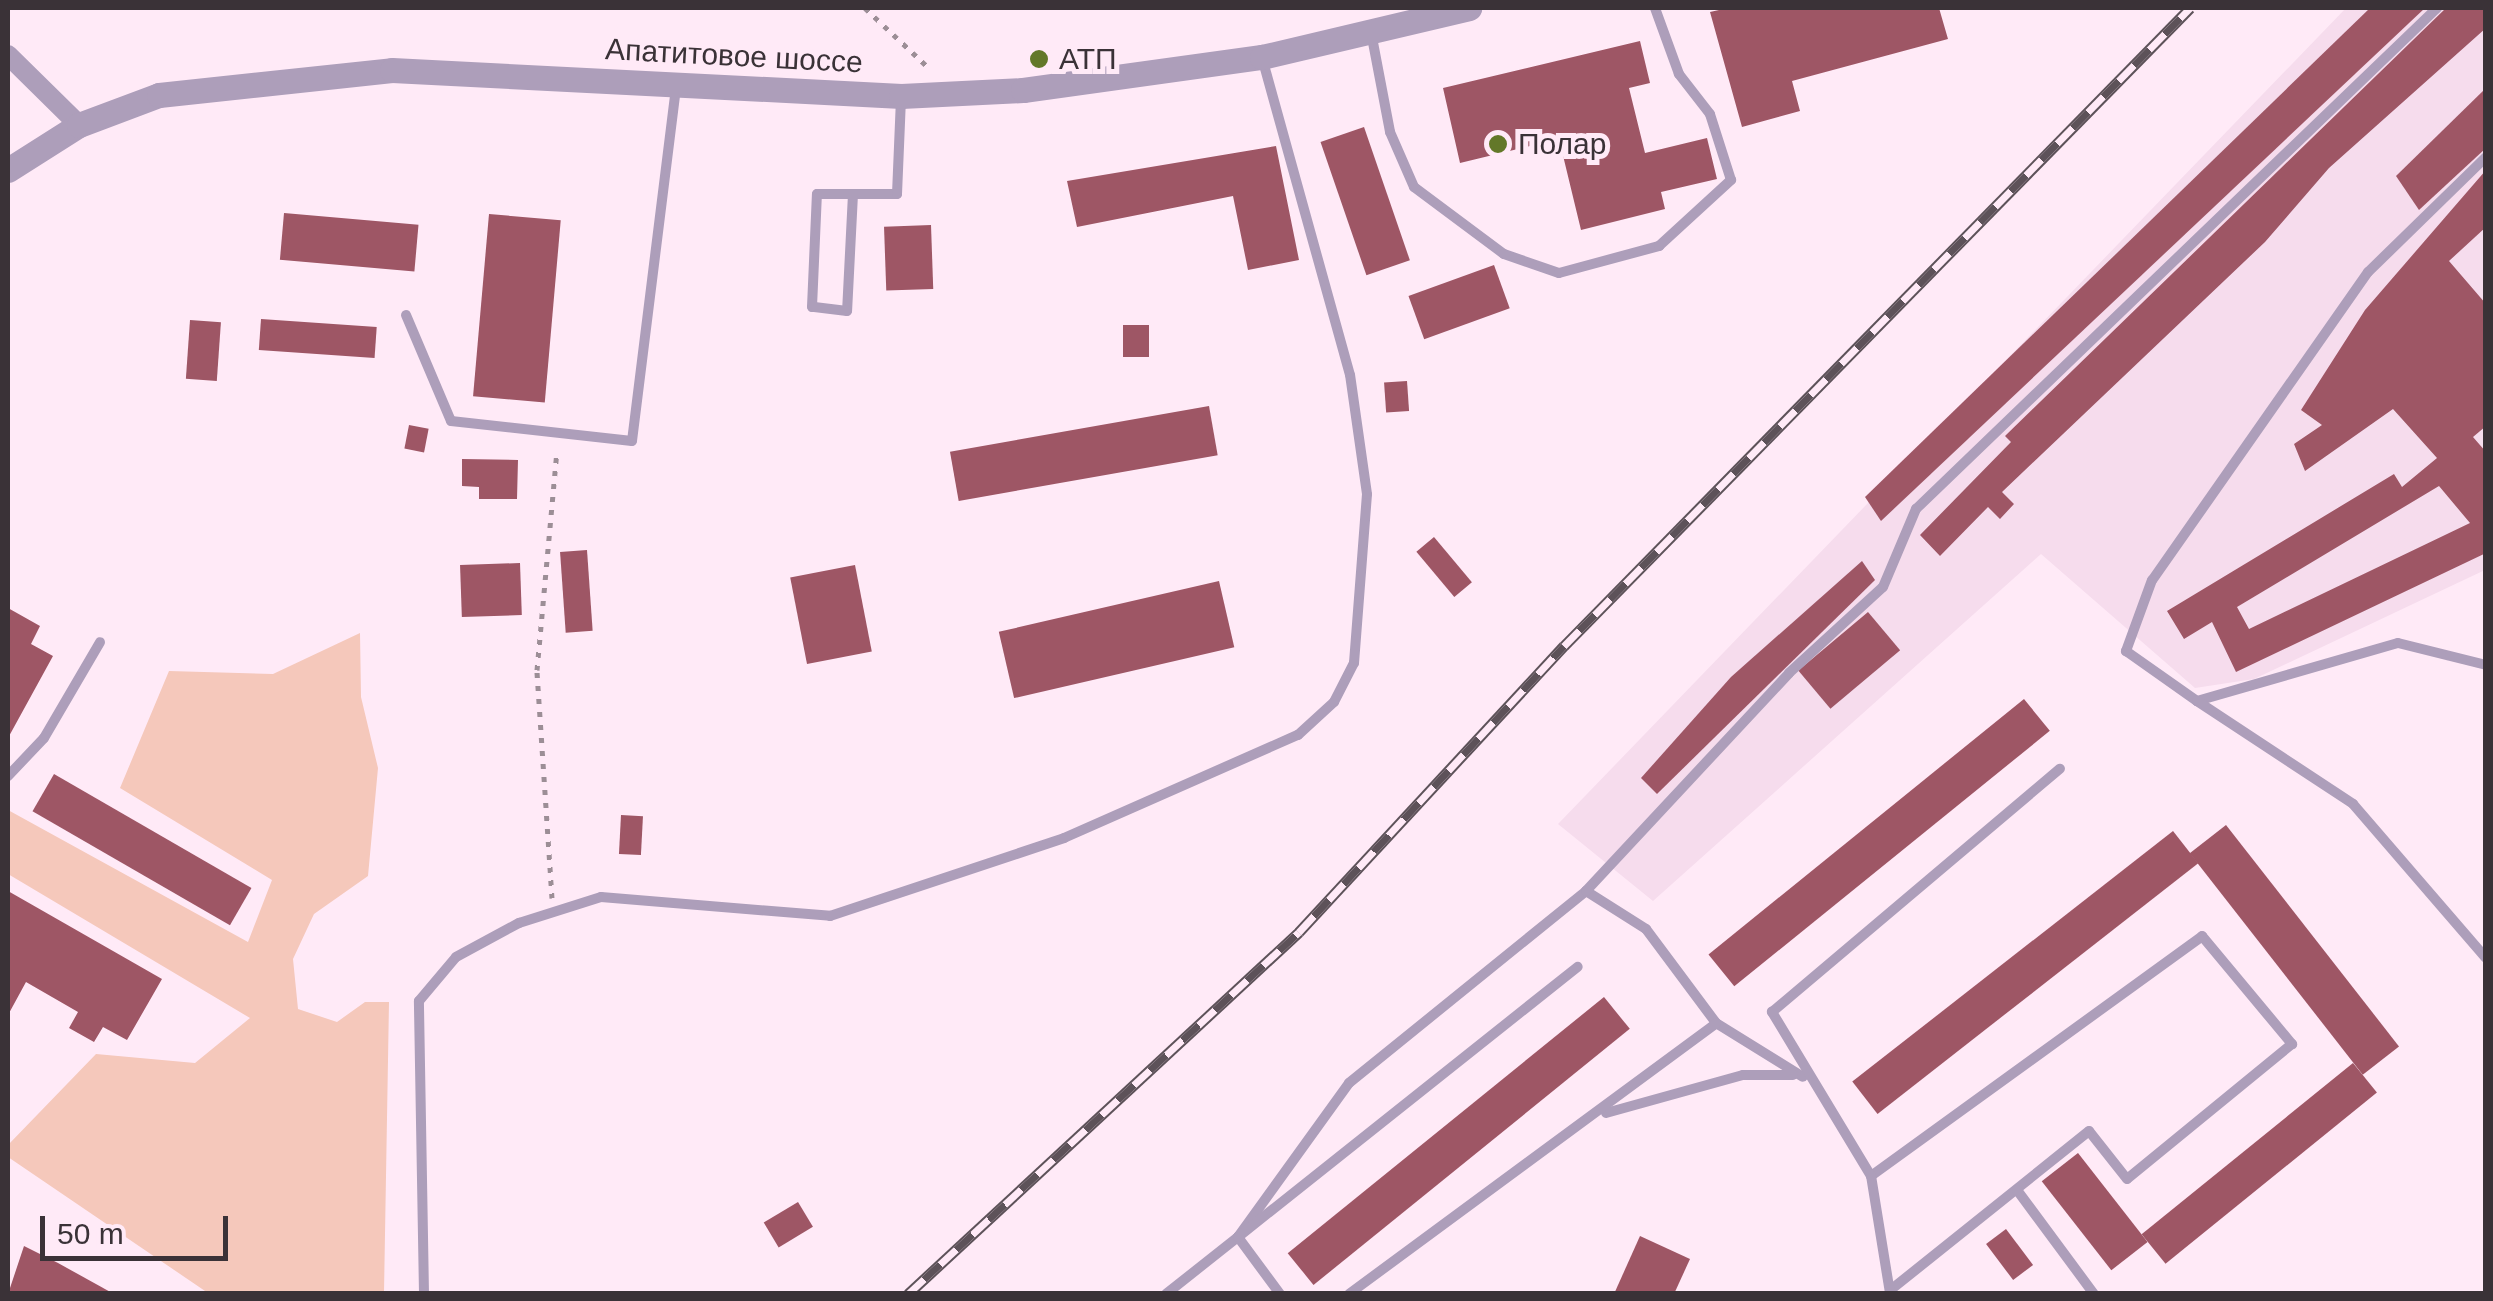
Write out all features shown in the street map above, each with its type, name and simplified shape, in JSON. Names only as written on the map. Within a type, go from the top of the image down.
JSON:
[{"type":"street","name":"Апатитовое шоссе","points":[[8,170],[79,125],[158,96],[392,70],[901,96],[1262,56],[1469,8]]},
{"type":"street","points":[[9,58],[79,125]]},
{"type":"lane","points":[[1371,31],[1390,132],[1414,187],[1504,254],[1559,273],[1660,246],[1731,180],[1710,114],[1679,74],[1655,8]]},
{"type":"lane","points":[[1238,1237],[1349,1083],[1586,892],[1789,674],[1883,588],[1916,509],[2437,8]]},
{"type":"lane","points":[[424,1294],[420,1001],[456,957],[553,912],[601,896],[830,916],[1064,838],[1298,735],[1334,702],[1354,663],[1367,494],[1350,375],[1262,56]]},
{"type":"lane","points":[[406,315],[451,421],[632,441],[676,87]]},
{"type":"lane","points":[[853,194],[847,311],[812,307],[818,194],[853,194],[897,194],[901,96]]},
{"type":"lane","points":[[2486,157],[2368,272],[2136,608],[2126,651],[2353,804],[2486,958]]},
{"type":"lane","points":[[8,776],[44,738],[100,642]]},
{"type":"lane","points":[[2197,702],[2398,642],[2486,665]]},
{"type":"lane","points":[[1871,1176],[2202,936],[2292,1044],[2128,1179],[2089,1132],[1891,1291],[1871,1176],[1804,1077],[1772,1012],[2060,769]]},
{"type":"lane","points":[[1586,892],[1646,929],[1716,1023],[1804,1077]]},
{"type":"lane","points":[[1166,1294],[1578,967]]},
{"type":"lane","points":[[1349,1294],[1600,1114],[1716,1023]]},
{"type":"lane","points":[[1600,1114],[1743,1075],[1804,1077]]},
{"type":"lane","points":[[2017,1190],[2094,1294]]},
{"type":"lane","points":[[1238,1237],[1280,1294]]},
{"type":"path","points":[[866,8],[952,93]]},
{"type":"path","points":[[553,912],[537,670],[558,433]]},
{"type":"shaded area","points":[[2346,8],[2485,8],[2485,570],[2254,679],[2195,688],[2041,554],[1653,901],[1558,824]]},
{"type":"shaded area","points":[[360,633],[361,697],[378,768],[368,876],[314,914],[293,959],[298,1009],[337,1022],[365,1002],[389,1002],[384,1293],[208,1293],[8,1157],[8,1145],[96,1054],[195,1063],[250,1018],[8,874],[8,810],[248,942],[272,880],[120,788],[169,671],[273,674]]},
{"type":"building","points":[[1728,8],[1939,8],[1948,39],[1792,81],[1800,111],[1742,127],[1710,12]]},
{"type":"building","points":[[2370,8],[2425,8],[1881,521],[1865,497]]},
{"type":"building","points":[[2446,8],[2486,8],[2486,28],[2329,168],[2265,242],[2002,492],[2014,504],[2000,519],[1988,507],[1940,556],[1920,535],[2011,442],[2005,436]]},
{"type":"building","name":"Полар","points":[[1640,41],[1650,83],[1629,88],[1645,153],[1707,138],[1717,179],[1661,192],[1665,209],[1581,230],[1559,139],[1460,163],[1443,88]]},
{"type":"building","points":[[2486,88],[2486,148],[2419,210],[2396,176]]},
{"type":"building","points":[[1364,127],[1410,260],[1366,275],[1321,142]]},
{"type":"building","points":[[1276,146],[1299,260],[1248,270],[1233,196],[1077,227],[1067,181]]},
{"type":"building","points":[[2486,170],[2486,227],[2449,261],[2486,304],[2486,426],[2473,437],[2486,452],[2486,553],[2236,672],[2212,622],[2184,639],[2167,611],[2394,474],[2402,487],[2437,458],[2393,409],[2305,471],[2294,444],[2322,425],[2301,410],[2365,310]],"holes":[[[2439,486],[2470,523],[2249,629],[2237,607]]]},
{"type":"building","points":[[284,213],[418,225],[414,272],[280,260]]},
{"type":"building","points":[[489,214],[561,220],[545,403],[473,396]]},
{"type":"building","points":[[931,225],[933,289],[886,291],[884,227]]},
{"type":"building","points":[[1494,265],[1510,308],[1424,339],[1408,296]]},
{"type":"building","points":[[261,319],[377,327],[375,358],[259,350]]},
{"type":"building","points":[[190,320],[221,322],[217,381],[186,379]]},
{"type":"building","points":[[1123,325],[1149,325],[1149,357],[1123,357]]},
{"type":"building","points":[[1407,381],[1409,411],[1386,413],[1384,383]]},
{"type":"building","points":[[1209,406],[1218,455],[959,501],[950,452]]},
{"type":"building","points":[[409,425],[429,429],[424,452],[404,449]]},
{"type":"building","points":[[462,459],[518,460],[517,499],[479,499],[479,487],[462,486]]},
{"type":"building","points":[[1434,537],[1472,582],[1454,597],[1416,552]]},
{"type":"building","points":[[587,550],[593,631],[566,633],[560,552]]},
{"type":"building","points":[[1862,561],[1875,580],[1657,794],[1641,778],[1731,677]]},
{"type":"building","points":[[520,563],[522,615],[462,617],[460,565]]},
{"type":"building","points":[[855,565],[872,651],[807,664],[790,578]]},
{"type":"building","points":[[1219,581],[1234,647],[1014,698],[999,632]]},
{"type":"building","points":[[8,608],[40,626],[31,644],[53,656],[8,738]]},
{"type":"building","points":[[1868,612],[1900,650],[1830,709],[1798,670]]},
{"type":"building","points":[[2024,699],[2050,731],[1734,986],[1708,955]]},
{"type":"building","points":[[54,774],[251,888],[230,925],[32,811]]},
{"type":"building","points":[[621,815],[643,816],[641,855],[619,854]]},
{"type":"building","points":[[2226,825],[2399,1046],[2363,1075],[2190,853]]},
{"type":"building","points":[[2173,831],[2198,863],[1878,1114],[1852,1082]]},
{"type":"building","points":[[8,891],[162,979],[127,1040],[103,1027],[94,1042],[69,1028],[78,1012],[26,982],[8,1015]]},
{"type":"building","points":[[1604,997],[1630,1029],[1314,1285],[1288,1253]]},
{"type":"building","points":[[2353,1063],[2377,1093],[2166,1264],[2142,1234]]},
{"type":"building","points":[[2078,1153],[2148,1242],[2111,1270],[2042,1181]]},
{"type":"building","points":[[798,1202],[813,1227],[779,1247],[764,1223]]},
{"type":"building","points":[[2006,1229],[2033,1265],[2013,1280],[1986,1244]]},
{"type":"building","points":[[1640,1236],[1690,1259],[1674,1294],[1614,1294]]},
{"type":"building","points":[[24,1246],[58,1263],[114,1294],[8,1294]]},
{"type":"railway","points":[[908,1294],[1299,932],[1564,646],[2190,8]]},
{"type":"place","name":"АТП","points":[[1039,59]]},
{"type":"place","name":"Полар","points":[[1498,144]]}]
